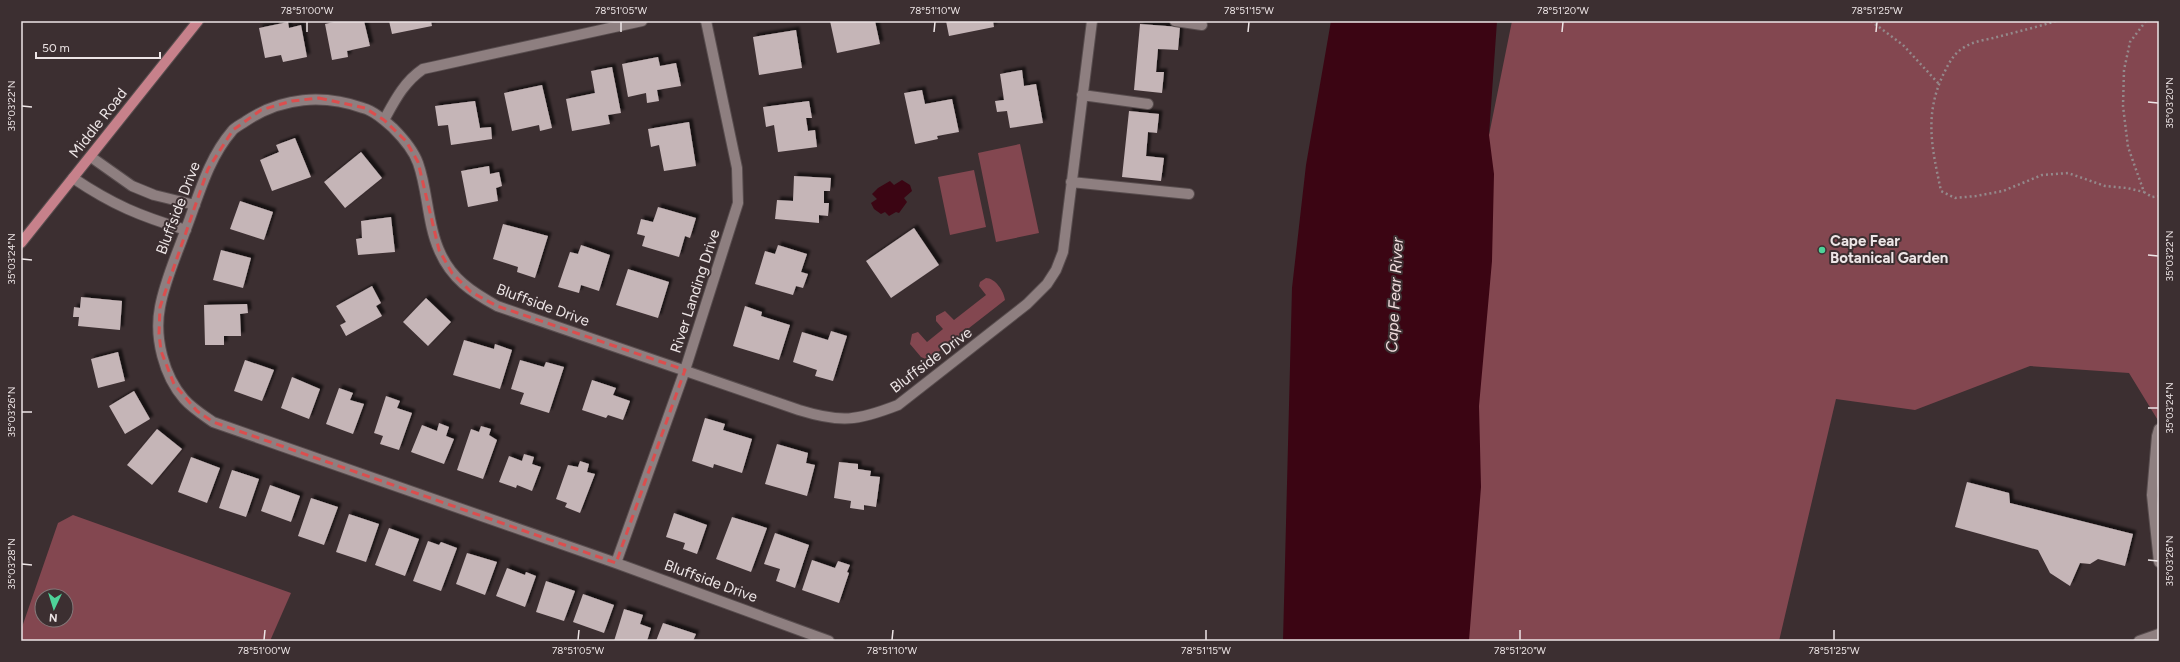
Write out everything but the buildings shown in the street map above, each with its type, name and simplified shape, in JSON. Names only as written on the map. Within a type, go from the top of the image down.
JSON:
[{"type":"main road","name":"Middle Road","points":[[21,243],[198,21]]},
{"type":"street","points":[[384,120],[398,93],[411,77],[423,68],[642,21]]},
{"type":"street","name":"River Landing Drive","points":[[616,563],[685,370],[738,203],[737,168],[706,21]]},
{"type":"street","name":"Bluffside Drive","points":[[829,641],[616,563],[213,422],[197,411],[184,399],[174,384],[161,351],[159,334],[160,307],[170,271],[208,169],[232,130],[262,110],[292,101],[320,98],[365,108],[384,120],[406,141],[418,162],[430,219],[439,250],[452,273],[471,292],[498,306],[827,419],[849,419],[876,414],[898,405],[1027,304],[1047,284],[1056,270],[1063,252],[1092,21]]},
{"type":"street","points":[[1175,21],[1202,25]]},
{"type":"street","points":[[1082,95],[1148,104]]},
{"type":"street","points":[[91,157],[132,186],[154,195],[195,205]]},
{"type":"street","points":[[73,178],[99,196],[123,208],[144,217],[186,230]]},
{"type":"street","points":[[1071,182],[1189,194]]},
{"type":"street","points":[[2159,428],[2152,495],[2159,562]]},
{"type":"street","points":[[2139,641],[2159,634]]},
{"type":"path","points":[[1871,21],[1904,45],[1939,84]]},
{"type":"path","points":[[2056,21],[1976,42],[1962,48],[1949,62],[1932,104],[1930,124],[1933,152],[1941,191],[1955,198],[1976,196],[2003,191],[2042,175],[2068,173],[2105,186],[2127,188],[2144,192],[2152,197],[2159,196]]},
{"type":"path","points":[[2144,192],[2128,147],[2123,106],[2124,70],[2130,42],[2146,21]]},
{"type":"highlighted area","points":[[319,98],[365,108],[384,120],[406,141],[418,162],[439,250],[452,273],[471,292],[497,306],[685,370],[616,563],[213,422],[197,411],[174,384],[161,351],[159,334],[160,307],[208,169],[233,130],[261,110],[292,101]]},
{"type":"shaded area","name":"Cape Fear Botanical Garden","points":[[1512,21],[2159,21],[2159,422],[2129,373],[2030,366],[1915,410],[1836,399],[1779,641],[1468,641],[1489,135]]},
{"type":"shaded area","points":[[1020,144],[1039,233],[996,242],[978,153]]},
{"type":"shaded area","points":[[974,170],[986,227],[950,235],[938,177]]},
{"type":"shaded area","points":[[986,278],[993,280],[996,283],[1003,293],[1005,300],[928,360],[921,357],[910,344],[912,334],[918,332],[927,342],[943,329],[936,321],[936,316],[945,311],[954,320],[986,295],[979,286],[980,282]]},
{"type":"shaded area","points":[[73,515],[291,593],[270,641],[21,641],[21,630],[34,592],[34,628],[74,628],[74,588],[36,588],[58,523]]},
{"type":"water","name":"Cape Fear River","points":[[1331,21],[1497,21],[1489,135],[1494,174],[1492,261],[1479,406],[1481,487],[1469,641],[1283,641],[1292,288],[1306,165]]},
{"type":"water","points":[[902,180],[910,185],[912,191],[904,198],[907,202],[899,213],[896,212],[889,216],[885,212],[881,214],[874,209],[871,203],[877,199],[872,194],[878,188],[890,181],[894,185]]},
{"type":"place","name":"Cape Fear Botanical Garden","points":[[1822,250]]}]
